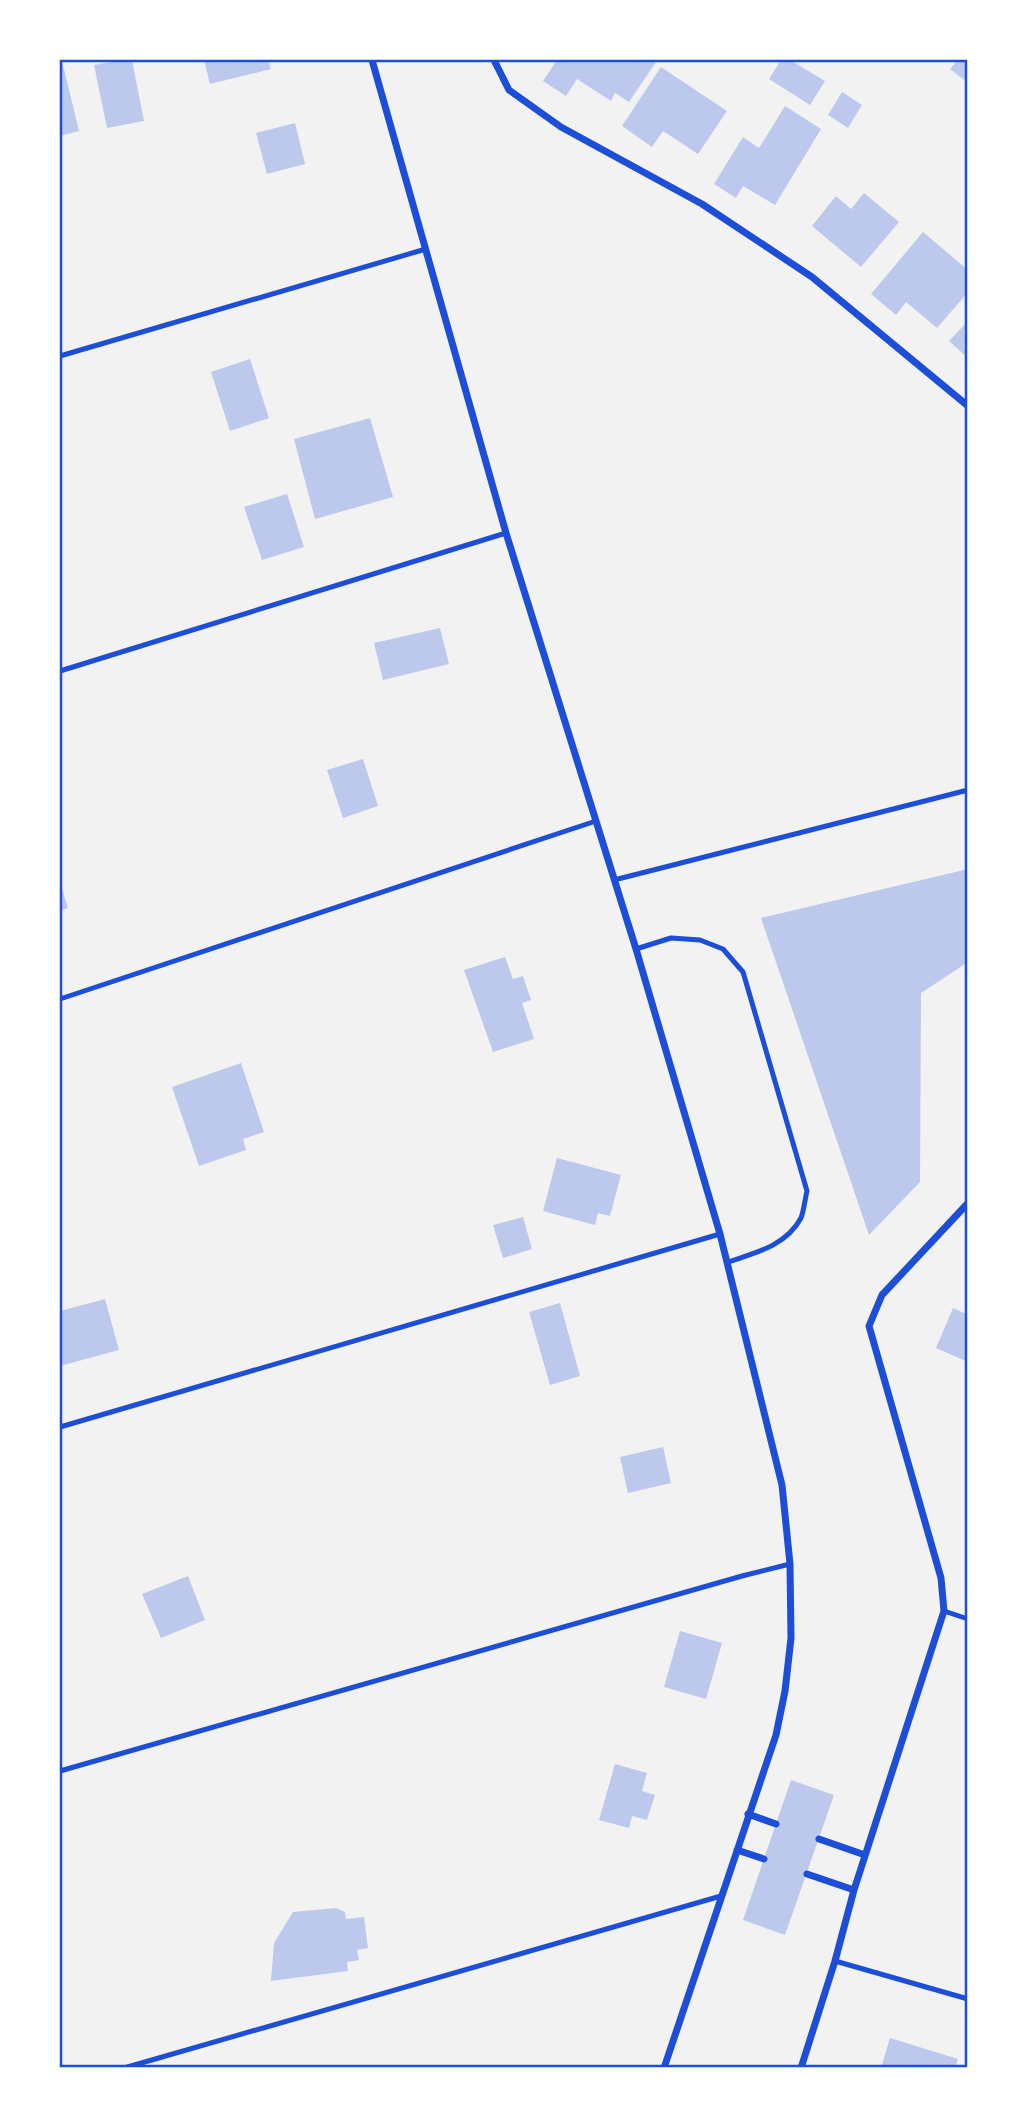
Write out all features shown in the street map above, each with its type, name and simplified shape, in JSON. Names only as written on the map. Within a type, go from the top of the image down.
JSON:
[{"type":"street","points":[[372,60],[506,533],[636,949],[720,1234],[782,1485],[790,1564],[791,1638],[785,1691],[776,1735],[664,2067]]},
{"type":"street","points":[[494,60],[509,90],[561,127],[702,204],[812,277],[968,406]]},
{"type":"street","points":[[801,2067],[944,1611],[941,1578],[869,1326],[882,1295],[968,1203]]},
{"type":"street","points":[[748,1814],[776,1824]]},
{"type":"street","points":[[819,1839],[866,1855]]},
{"type":"street","points":[[737,1850],[764,1859]]},
{"type":"street","points":[[807,1874],[854,1891]]},
{"type":"lane","points":[[60,356],[426,249]]},
{"type":"lane","points":[[60,671],[506,533]]},
{"type":"lane","points":[[614,880],[968,790]]},
{"type":"lane","points":[[60,999],[596,821]]},
{"type":"lane","points":[[636,949],[671,938],[700,940],[723,949],[743,972],[747,984],[807,1191],[801,1217],[786,1236],[768,1249],[728,1262]]},
{"type":"lane","points":[[60,1427],[720,1234]]},
{"type":"lane","points":[[60,1771],[790,1564]]},
{"type":"lane","points":[[944,1611],[968,1619]]},
{"type":"lane","points":[[124,2067],[721,1896]]},
{"type":"lane","points":[[835,1961],[968,1999]]},
{"type":"building","points":[[132,60],[144,121],[107,128],[94,65]]},
{"type":"building","points":[[204,60],[268,60],[271,69],[210,84]]},
{"type":"building","points":[[557,60],[656,62],[629,102],[615,93],[611,101],[577,79],[566,96],[543,81]]},
{"type":"building","points":[[781,60],[790,60],[825,81],[810,105],[769,79]]},
{"type":"building","points":[[958,60],[968,60],[968,83],[950,69]]},
{"type":"building","points":[[60,61],[79,131],[60,136]]},
{"type":"building","points":[[661,67],[727,111],[698,154],[663,131],[652,147],[622,126]]},
{"type":"building","points":[[842,92],[862,105],[848,128],[828,115]]},
{"type":"building","points":[[785,106],[821,129],[775,205],[743,186],[736,198],[714,184],[743,137],[759,148]]},
{"type":"building","points":[[295,123],[305,164],[267,174],[256,133]]},
{"type":"building","points":[[864,193],[899,222],[861,267],[812,226],[836,196],[851,209]]},
{"type":"building","points":[[923,232],[968,270],[968,292],[937,328],[906,302],[896,315],[871,294]]},
{"type":"building","points":[[968,321],[968,358],[949,341]]},
{"type":"building","points":[[250,359],[269,418],[230,431],[211,372]]},
{"type":"building","points":[[370,418],[393,497],[315,519],[294,439]]},
{"type":"building","points":[[287,494],[304,547],[262,560],[244,507]]},
{"type":"building","points":[[440,628],[449,664],[383,680],[374,643]]},
{"type":"building","points":[[363,759],[378,806],[343,818],[327,770]]},
{"type":"building","points":[[968,869],[968,962],[921,993],[920,1182],[869,1235],[761,918]]},
{"type":"building","points":[[60,882],[68,908],[60,911]]},
{"type":"building","points":[[505,957],[513,979],[523,976],[531,1000],[522,1003],[534,1039],[493,1052],[464,970]]},
{"type":"building","points":[[241,1063],[264,1132],[243,1139],[246,1150],[199,1166],[172,1087]]},
{"type":"building","points":[[557,1158],[621,1175],[610,1216],[598,1213],[595,1225],[543,1211]]},
{"type":"building","points":[[523,1217],[532,1249],[503,1258],[493,1225]]},
{"type":"building","points":[[105,1299],[119,1350],[60,1366],[60,1311]]},
{"type":"building","points":[[560,1303],[580,1376],[550,1385],[529,1312]]},
{"type":"building","points":[[953,1308],[968,1315],[968,1362],[936,1348]]},
{"type":"building","points":[[663,1447],[671,1483],[628,1493],[620,1457]]},
{"type":"building","points":[[188,1576],[205,1620],[161,1638],[142,1594]]},
{"type":"building","points":[[680,1631],[722,1643],[706,1699],[664,1687]]},
{"type":"building","points":[[615,1764],[647,1773],[642,1791],[655,1795],[647,1820],[632,1816],[629,1828],[599,1820]]},
{"type":"building","points":[[791,1780],[834,1795],[785,1935],[743,1920]]},
{"type":"building","points":[[336,1908],[345,1912],[346,1919],[364,1917],[368,1948],[357,1950],[359,1960],[347,1962],[348,1971],[271,1981],[274,1943],[293,1912]]},
{"type":"building","points":[[890,2038],[958,2059],[955,2068],[881,2068]]}]
